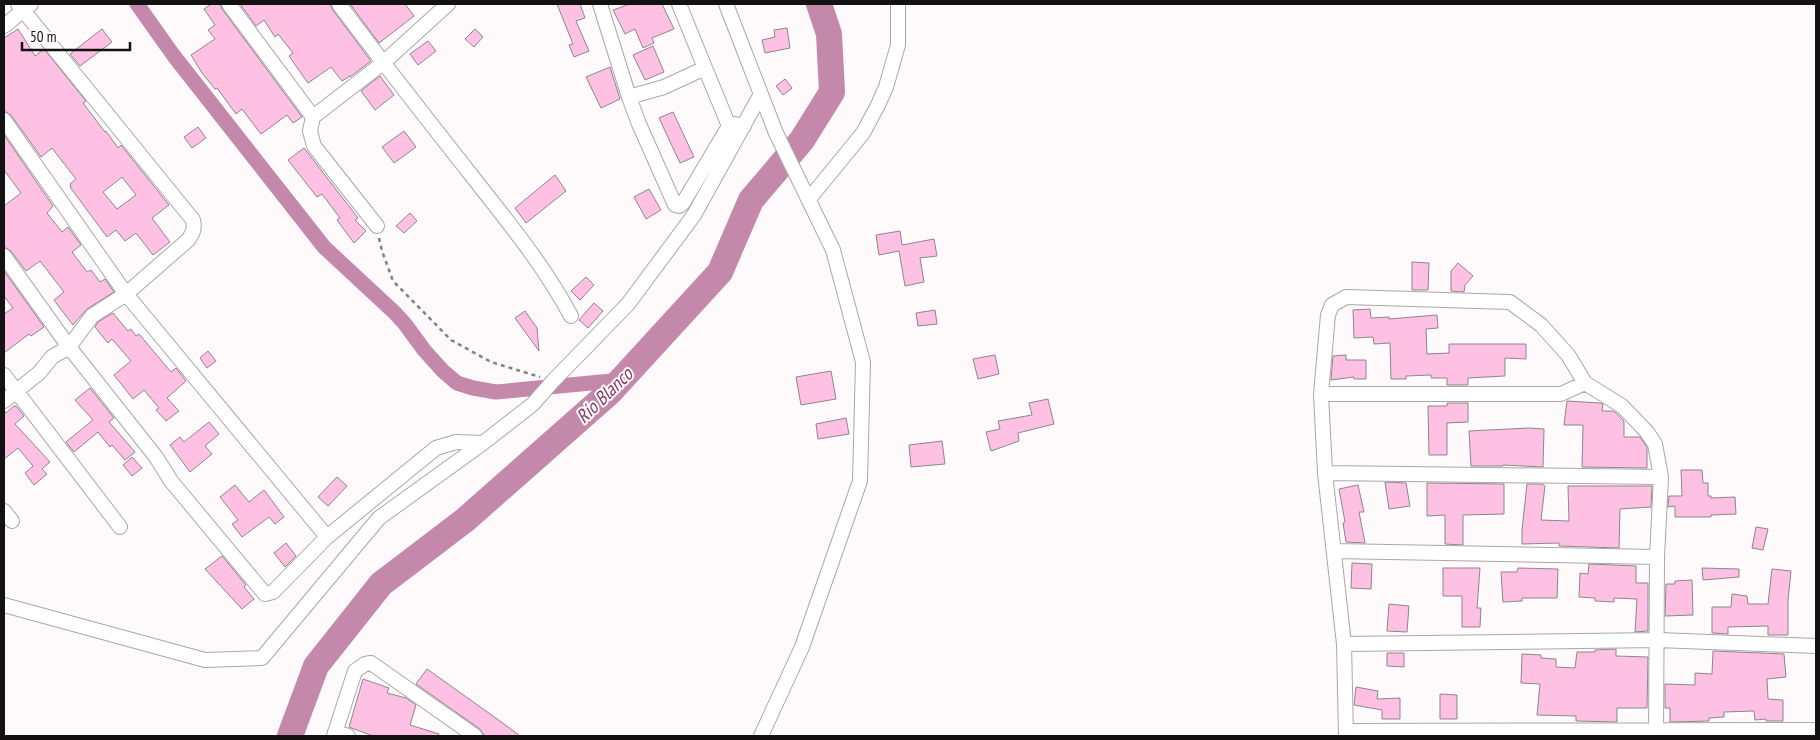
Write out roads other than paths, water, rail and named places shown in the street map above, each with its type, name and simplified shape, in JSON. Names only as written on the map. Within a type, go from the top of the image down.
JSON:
[{"type":"street","points":[[229,4],[313,116]]},
{"type":"street","points":[[339,4],[524,242],[558,291],[571,316]]},
{"type":"street","points":[[377,226],[314,146],[310,131],[313,116],[383,63],[446,4]]},
{"type":"street","points":[[600,4],[639,124],[675,205],[679,206],[683,203],[729,126],[735,124],[744,126]]},
{"type":"street","points":[[679,4],[729,126]]},
{"type":"street","points":[[726,4],[776,133],[833,250],[863,362],[860,481],[802,647],[761,736]]},
{"type":"street","points":[[809,199],[863,133],[878,105],[886,87],[898,45],[898,4]]},
{"type":"street","points":[[4,26],[24,6],[193,220],[195,226],[194,232],[188,240],[126,294],[92,316],[69,347],[52,357],[39,373],[4,401]]},
{"type":"street","points":[[629,97],[664,87],[705,68]]},
{"type":"street","points":[[4,605],[205,660],[262,658],[379,518],[484,443],[533,404],[628,304],[694,215],[761,94]]},
{"type":"street","points":[[4,120],[126,294],[327,537]]},
{"type":"street","points":[[4,256],[69,347],[156,457],[171,481],[265,594],[273,592],[327,537],[436,448],[456,442],[484,443]]},
{"type":"street","points":[[1656,733],[1657,558],[1661,477],[1654,444],[1647,432],[1622,406],[1585,383],[1568,355],[1541,325],[1510,302],[1346,297],[1332,305],[1328,315],[1321,394],[1325,472],[1344,644],[1346,734],[1656,733],[1816,730]]},
{"type":"street","points":[[4,375],[120,527]]},
{"type":"street","points":[[1321,394],[1561,394],[1585,383]]},
{"type":"street","points":[[1325,472],[1661,477]]},
{"type":"street","points":[[1334,551],[1657,558]]},
{"type":"street","points":[[1344,644],[1658,640],[1816,646]]},
{"type":"street","points":[[339,735],[355,671],[365,664],[371,664],[475,736]]},
{"type":"waterway","points":[[137,4],[174,56],[324,247],[395,313],[424,350],[457,383],[496,392],[622,380]]},
{"type":"waterway","name":"Río Blanco","points":[[290,736],[316,666],[381,584],[465,520],[610,392],[720,272],[751,200],[802,140],[832,92],[829,34],[819,4]]}]
